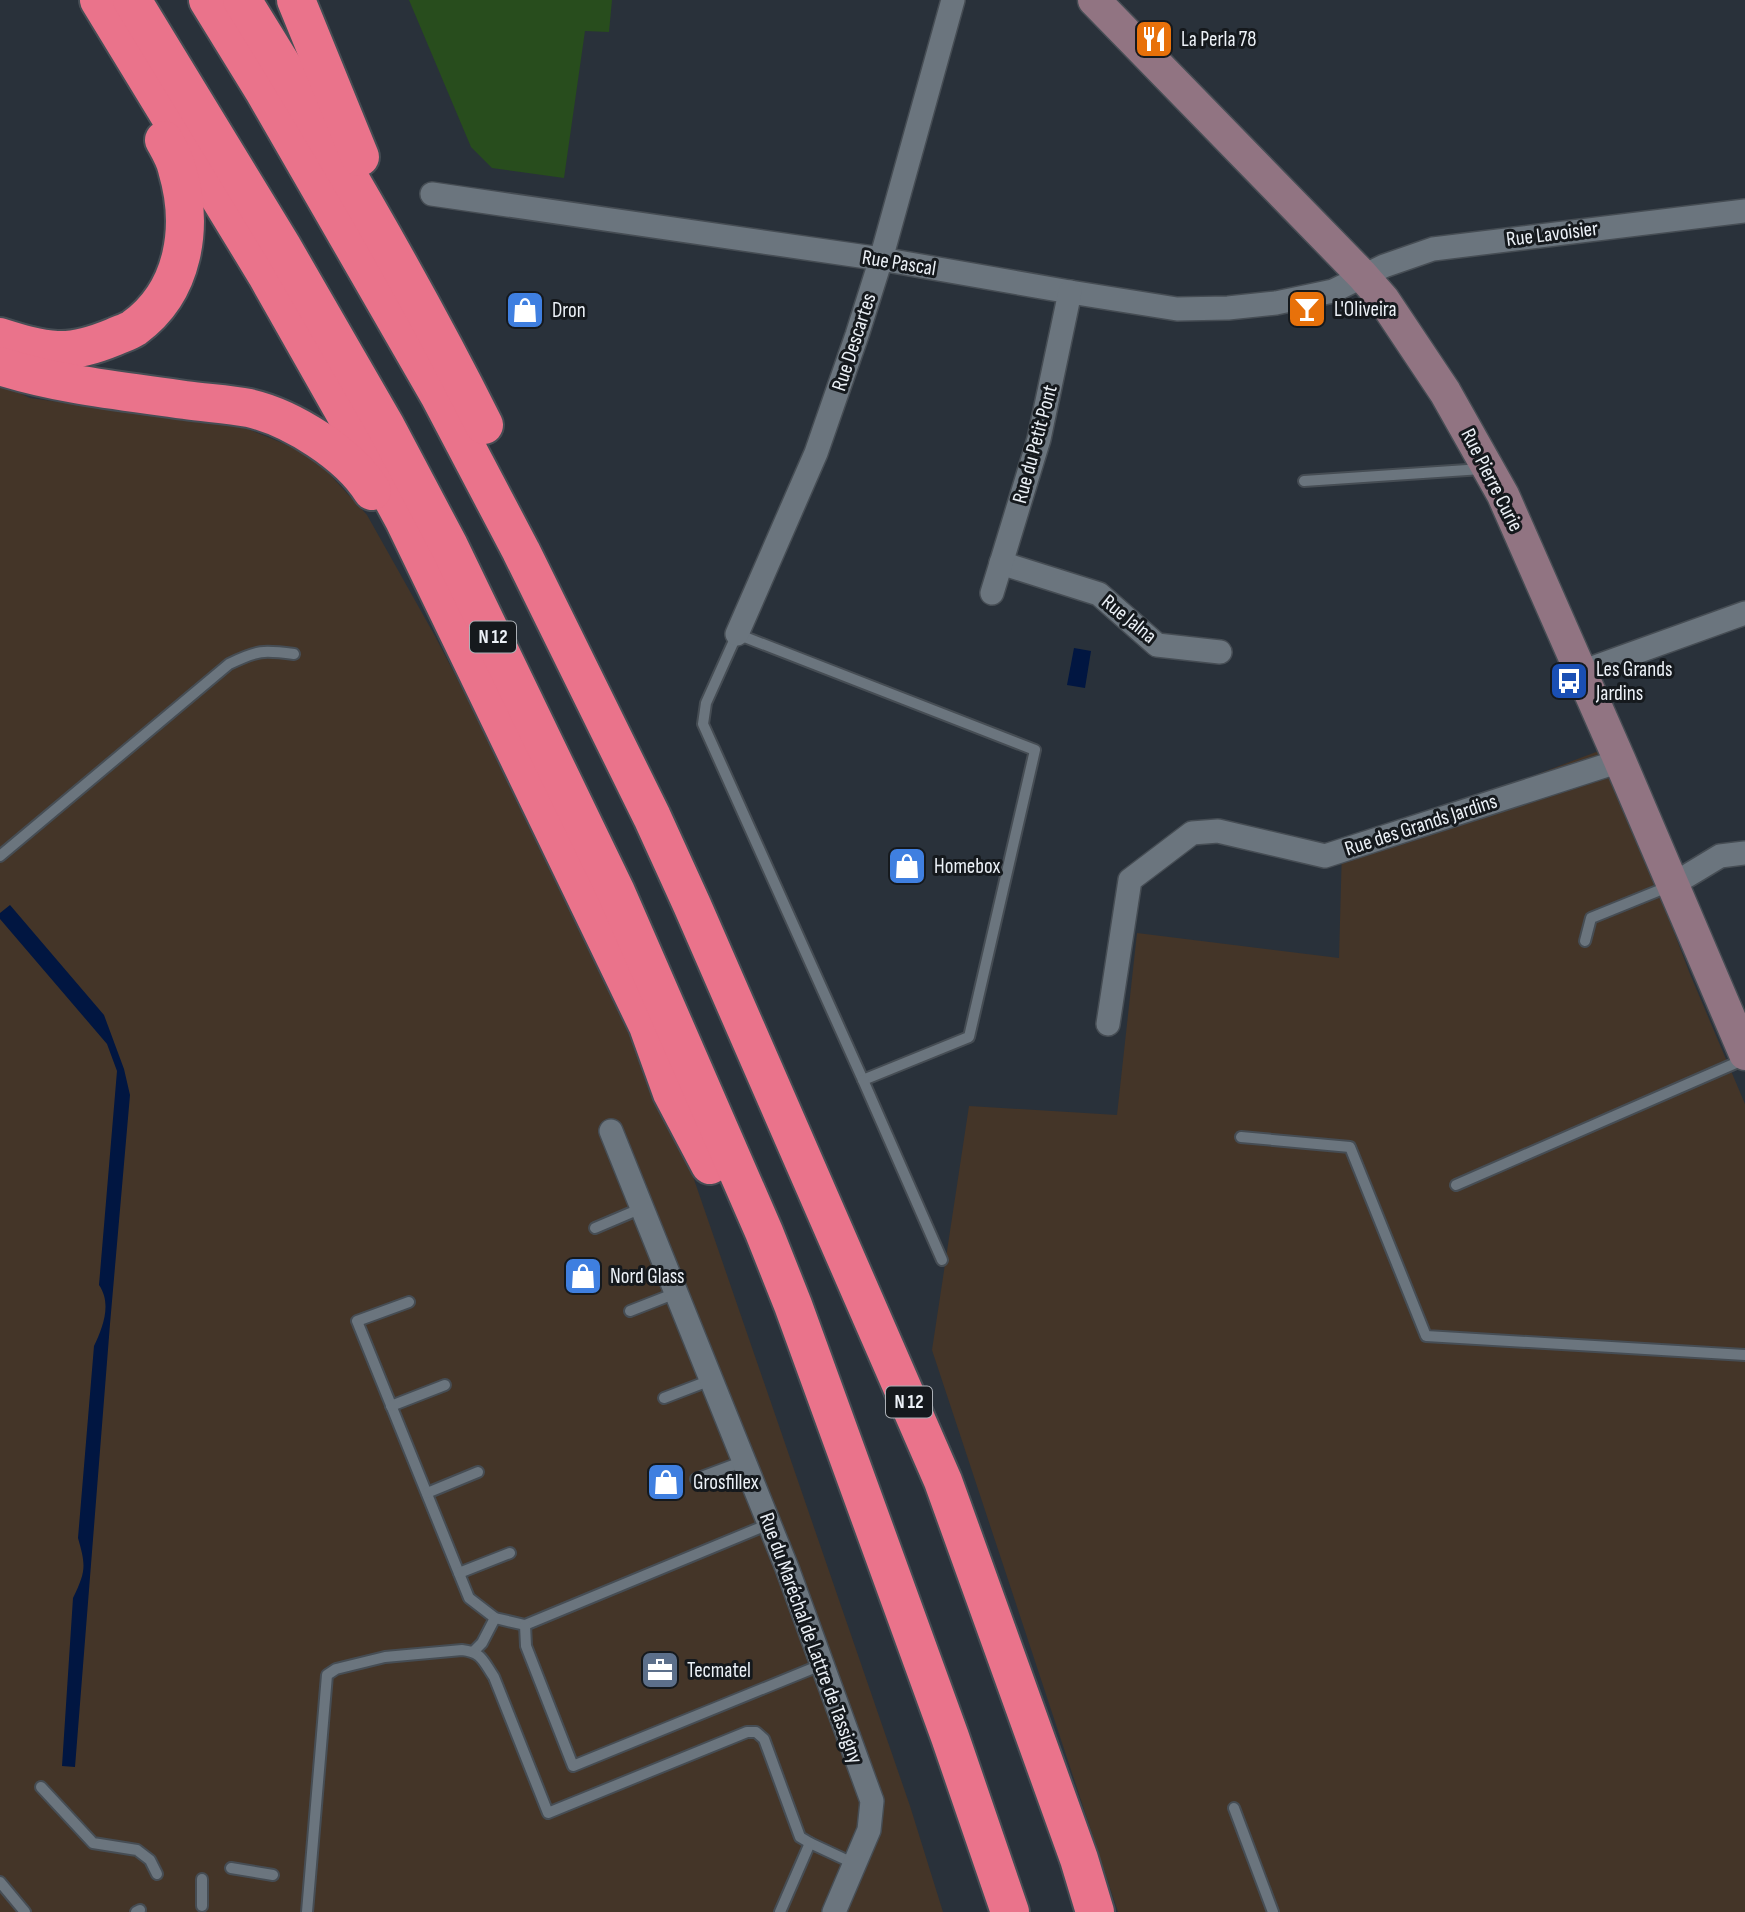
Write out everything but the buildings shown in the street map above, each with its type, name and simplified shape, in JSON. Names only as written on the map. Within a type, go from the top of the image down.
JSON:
[{"type":"highway","points":[[99,0],[266,274],[404,520],[648,1026],[672,1093],[751,1251],[793,1305]]},
{"type":"highway","name":"N 12","points":[[132,0],[283,248],[385,425],[449,546],[616,892],[764,1232],[793,1305],[950,1737],[1010,1912]]},
{"type":"highway","name":"N 12","points":[[208,0],[264,91],[439,395],[521,551],[652,817],[943,1481],[1079,1859],[1095,1912]]},
{"type":"highway","points":[[242,0],[307,105],[454,364],[541,539],[690,855],[692,905]]},
{"type":"highway","points":[[296,0],[382,208],[382,235]]},
{"type":"highway","points":[[0,337],[26,345],[60,350],[99,344],[133,329],[159,304],[178,272],[186,235],[184,197],[177,167],[157,123],[159,97]]},
{"type":"highway","points":[[0,366],[80,386],[250,408],[296,425],[334,451],[366,481],[383,508],[404,520]]},
{"type":"street","name":"Rue Descartes","points":[[737,634],[816,453],[881,259],[953,0]]},
{"type":"street","name":"Rue Pierre Curie","points":[[1098,1],[1362,275],[1383,299],[1445,392],[1503,495],[1745,1056]]},
{"type":"street","name":"Rue Pascal","points":[[432,194],[881,259],[1177,309],[1276,303],[1333,291],[1362,275]]},
{"type":"street","name":"Rue Lavoisier","points":[[1362,275],[1433,249],[1745,211]]},
{"type":"street","name":"Rue du Petit Pont","points":[[992,593],[1039,439],[1070,292]]},
{"type":"street","name":"Rue Jalna","points":[[1001,563],[1099,594],[1157,645],[1220,652]]},
{"type":"street","points":[[1581,672],[1745,613]]},
{"type":"street","name":"Rue des Grands Jardins","points":[[1108,1024],[1130,880],[1192,833],[1217,831],[1325,856],[1620,761]]},
{"type":"street","points":[[1672,885],[1720,856],[1745,853]]},
{"type":"street","name":"Rue du Maréchal de Lattre de Tassigny","points":[[611,1131],[787,1568],[872,1801],[869,1830],[834,1912]]},
{"type":"lane","points":[[1304,481],[1488,468]]},
{"type":"lane","points":[[863,1080],[969,1037],[1035,750],[737,634],[706,703],[703,724],[942,1260]]},
{"type":"lane","points":[[0,856],[229,664],[249,654],[266,650],[294,654]]},
{"type":"lane","points":[[1585,941],[1591,918],[1672,885]]},
{"type":"lane","points":[[1456,1185],[1745,1056]]},
{"type":"lane","points":[[1241,1136],[1350,1147],[1426,1336],[1745,1355]]},
{"type":"lane","points":[[595,1228],[642,1208]]},
{"type":"lane","points":[[630,1311],[676,1293]]},
{"type":"lane","points":[[409,1301],[357,1321],[469,1598],[495,1618],[525,1625],[769,1524]]},
{"type":"lane","points":[[664,1398],[712,1380]]},
{"type":"lane","points":[[391,1406],[444,1385]]},
{"type":"lane","points":[[696,1479],[744,1461]]},
{"type":"lane","points":[[427,1493],[478,1472]]},
{"type":"lane","points":[[459,1573],[510,1553]]},
{"type":"lane","points":[[474,1651],[482,1643],[495,1618]]},
{"type":"lane","points":[[525,1625],[526,1646],[573,1766],[821,1665]]},
{"type":"lane","points":[[307,1912],[327,1675],[336,1669],[385,1657],[461,1650],[474,1651],[494,1676],[548,1813],[747,1732],[756,1732],[764,1739],[800,1837],[855,1864]]},
{"type":"lane","points":[[41,1787],[93,1843],[137,1850],[150,1860],[157,1874]]},
{"type":"lane","points":[[1234,1808],[1273,1912]]},
{"type":"lane","points":[[780,1912],[810,1843]]},
{"type":"lane","points":[[231,1868],[273,1875]]},
{"type":"lane","points":[[202,1879],[202,1906]]},
{"type":"lane","points":[[0,1882],[25,1912]]},
{"type":"shaded area","points":[[0,384],[30,398],[243,427],[312,455],[367,515],[435,636],[585,925],[657,1072],[910,1806],[943,1912],[0,1912]]},
{"type":"shaded area","points":[[1604,749],[1690,974],[1745,1104],[1745,1912],[1118,1912],[932,1350],[969,1106],[1117,1115],[1137,933],[1339,958],[1342,848]]},
{"type":"green space","points":[[409,0],[612,0],[609,32],[585,31],[564,178],[492,168],[471,147]]},
{"type":"water","points":[[1074,648],[1091,651],[1085,688],[1067,685]]},
{"type":"water","points":[[10,905],[104,1015],[124,1069],[130,1095],[75,1767],[62,1766],[73,1598],[83,1568],[78,1538],[94,1346],[106,1308],[99,1285],[117,1071],[107,1044],[0,919],[0,913]]},
{"type":"place","name":"La Perla 78","points":[[1154,39]]},
{"type":"place","name":"L'Oliveira","points":[[1307,309]]},
{"type":"place","name":"Dron","points":[[525,310]]},
{"type":"place","name":"Les Grands Jardins","points":[[1569,681]]},
{"type":"place","name":"Homebox","points":[[907,866]]},
{"type":"place","name":"Nord Glass","points":[[583,1276]]},
{"type":"place","name":"Grosfillex","points":[[666,1482]]},
{"type":"place","name":"Tecmatel","points":[[660,1670]]}]
